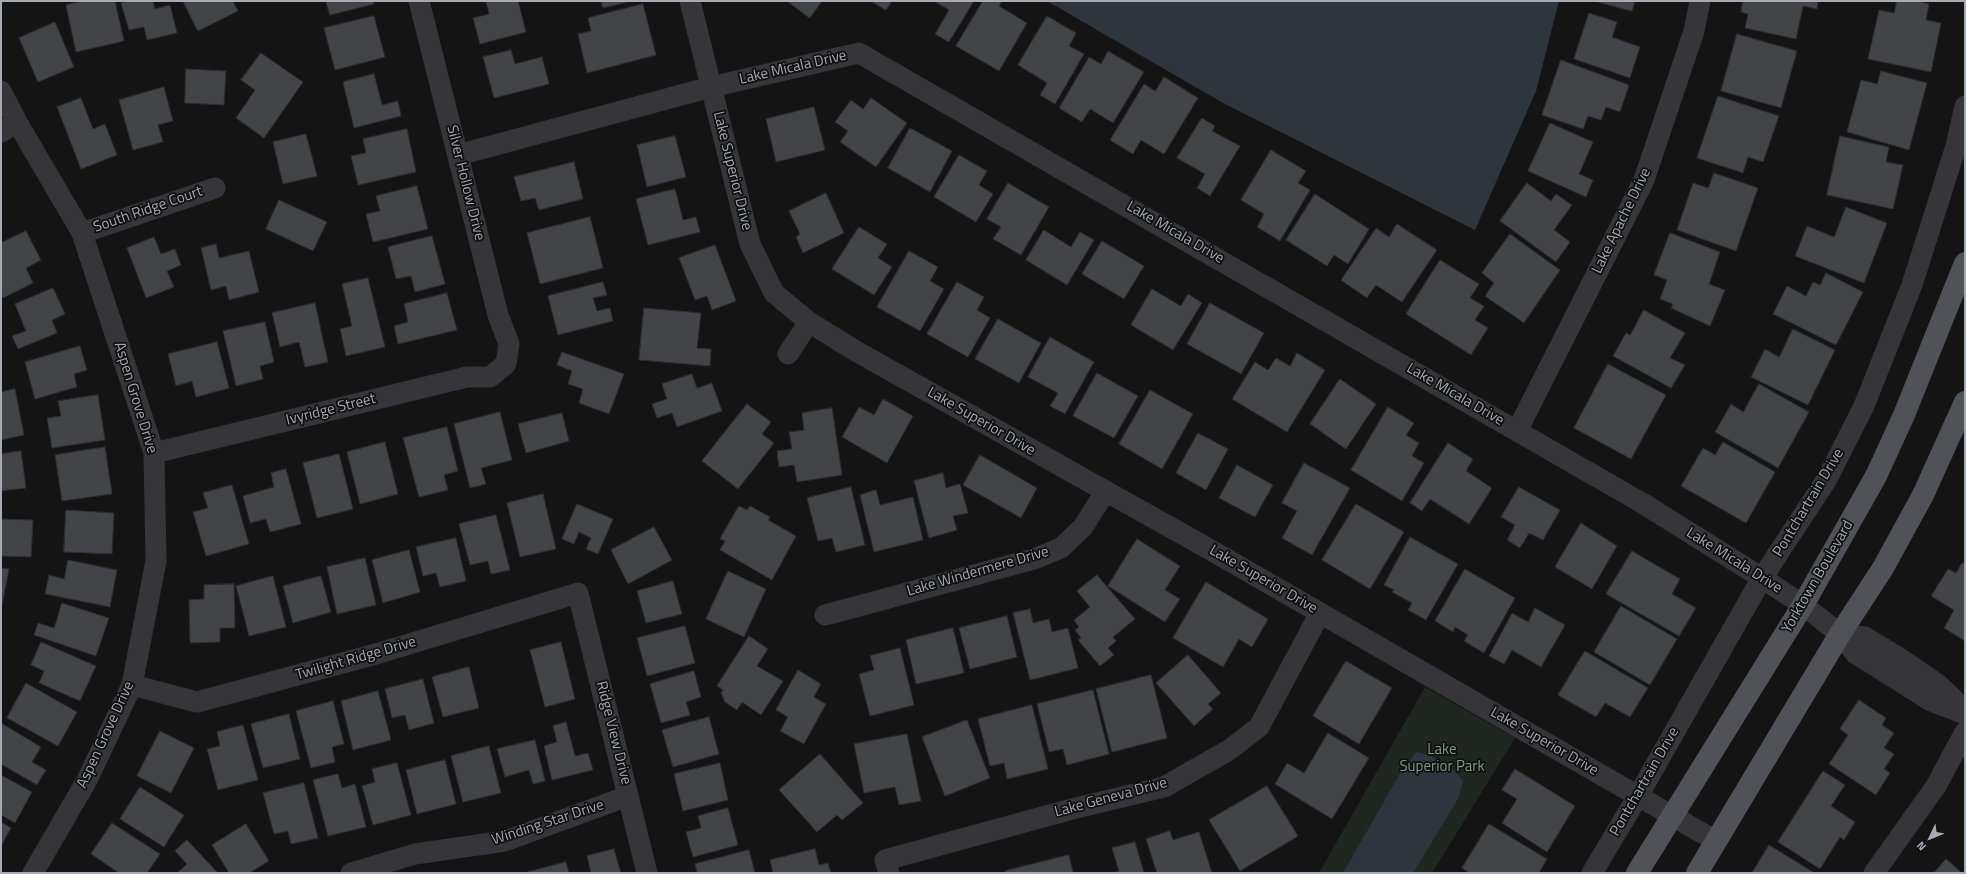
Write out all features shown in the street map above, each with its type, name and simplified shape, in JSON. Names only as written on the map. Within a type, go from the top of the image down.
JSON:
[{"type":"main road","name":"Yorktown Boulevard","points":[[1637,873],[1671,815],[1803,605],[1876,476],[1904,415],[1965,263]]},
{"type":"main road","points":[[1697,873],[1840,634],[1883,568],[1923,495],[1965,402]]},
{"type":"street","name":"Silver Hollow Drive","points":[[419,1],[498,315],[509,344],[506,364]]},
{"type":"street","name":"Lake Superior Drive","points":[[690,1],[750,244],[774,293],[809,322],[854,350],[1320,613],[1716,841]]},
{"type":"street","name":"Lake Apache Drive","points":[[1517,431],[1644,180],[1694,30],[1700,1]]},
{"type":"street","name":"Lake Micala Drive","points":[[458,155],[711,87],[859,52],[1644,504],[1803,605],[1840,634],[1855,653],[1931,701],[1965,714]]},
{"type":"street","name":"Aspen Grove Drive","points":[[1,91],[9,127],[82,233],[154,453],[156,561],[132,685],[87,780],[33,873]]},
{"type":"street","name":"Pontchartrain Drive","points":[[1592,873],[1638,796],[1762,578],[1827,478],[1864,406],[1912,285],[1956,146],[1965,106]]},
{"type":"street","name":"South Ridge Court","points":[[82,233],[215,188]]},
{"type":"street","points":[[788,354],[809,322]]},
{"type":"street","name":"Ivyridge Street","points":[[154,453],[467,377],[490,377],[506,364]]},
{"type":"street","name":"Lake Windermere Drive","points":[[825,615],[1034,558],[1061,548],[1083,527],[1105,492]]},
{"type":"street","name":"Twilight Ridge Drive","points":[[132,685],[197,702],[376,654],[578,593]]},
{"type":"street","name":"Ridge View Drive","points":[[578,593],[647,873]]},
{"type":"street","name":"Lake Geneva Drive","points":[[889,873],[885,860],[1072,809],[1164,788],[1229,750],[1259,727],[1320,613]]},
{"type":"street","points":[[1840,634],[1865,637],[1901,658],[1940,686],[1965,710]]},
{"type":"street","points":[[1874,873],[1936,786],[1965,732]]},
{"type":"street","name":"Winding Star Drive","points":[[351,873],[415,854],[505,841],[628,796]]},
{"type":"green space","name":"Lake Superior Park","points":[[1425,687],[1515,738],[1432,873],[1319,873]]},
{"type":"shaded area","points":[[1047,1],[1559,1],[1536,91],[1475,230],[1223,103]]},
{"type":"shaded area","points":[[1416,752],[1423,753],[1442,762],[1449,766],[1459,776],[1463,781],[1459,797],[1413,873],[1343,873],[1401,772]]},
{"type":"building","points":[[84,1],[115,1],[124,41],[76,52],[66,5]]},
{"type":"building","points":[[129,1],[153,1],[155,9],[170,5],[177,33],[147,40],[144,27],[129,30],[121,3]]},
{"type":"building","points":[[183,1],[233,1],[238,11],[198,31]]},
{"type":"building","points":[[326,1],[373,1],[374,4],[330,15]]},
{"type":"building","points":[[486,1],[518,1],[526,32],[480,44],[473,18],[489,14]]},
{"type":"building","points":[[601,1],[632,1],[603,8]]},
{"type":"building","points":[[787,1],[822,1],[810,18]]},
{"type":"building","points":[[871,1],[892,1],[886,10]]},
{"type":"building","points":[[934,1],[974,1],[949,42],[935,34],[949,10]]},
{"type":"building","points":[[983,1],[1002,1],[999,6],[1027,23],[999,71],[956,46]]},
{"type":"building","points":[[1594,1],[1635,1],[1632,11]]},
{"type":"building","points":[[1743,1],[1818,1],[1817,9],[1803,6],[1796,39],[1745,28],[1748,14],[1741,12]]},
{"type":"building","points":[[1897,1],[1917,1],[1929,4],[1926,20],[1941,23],[1931,72],[1868,59],[1879,10],[1894,13]]},
{"type":"building","points":[[643,4],[656,55],[587,73],[578,34],[591,31],[588,18]]},
{"type":"building","points":[[1589,13],[1617,22],[1612,37],[1640,47],[1630,78],[1574,59]]},
{"type":"building","points":[[374,16],[385,57],[335,70],[324,28]]},
{"type":"building","points":[[1047,16],[1076,33],[1069,46],[1084,54],[1055,104],[1040,95],[1047,83],[1018,65]]},
{"type":"building","points":[[55,22],[74,67],[38,82],[19,38]]},
{"type":"building","points":[[1737,34],[1797,51],[1781,108],[1721,91]]},
{"type":"building","points":[[511,50],[515,64],[542,57],[549,84],[494,98],[483,57]]},
{"type":"building","points":[[1108,51],[1144,72],[1113,123],[1090,109],[1082,122],[1059,108],[1089,57],[1101,64]]},
{"type":"building","points":[[261,53],[303,82],[264,138],[236,118],[255,90],[241,80]]},
{"type":"building","points":[[1561,60],[1629,85],[1620,112],[1606,107],[1601,120],[1588,116],[1583,129],[1542,115]]},
{"type":"building","points":[[186,69],[226,71],[224,105],[185,103]]},
{"type":"building","points":[[1881,71],[1927,83],[1909,150],[1847,132],[1861,80],[1877,84]]},
{"type":"building","points":[[374,74],[382,105],[398,101],[401,116],[354,128],[343,82]]},
{"type":"building","points":[[1164,77],[1198,98],[1164,154],[1141,140],[1133,154],[1110,140],[1144,84],[1155,91]]},
{"type":"building","points":[[164,87],[173,121],[158,125],[163,142],[133,150],[119,100]]},
{"type":"building","points":[[1718,96],[1779,116],[1763,162],[1748,157],[1743,173],[1697,158]]},
{"type":"building","points":[[81,98],[93,129],[105,124],[117,155],[81,169],[57,107]]},
{"type":"building","points":[[871,98],[907,123],[876,167],[840,142],[848,131],[835,122],[851,100],[863,109]]},
{"type":"building","points":[[814,107],[825,150],[776,162],[766,119]]},
{"type":"building","points":[[1202,118],[1215,126],[1212,131],[1240,146],[1210,196],[1197,188],[1205,174],[1177,158]]},
{"type":"building","points":[[1550,123],[1593,142],[1579,174],[1593,180],[1586,197],[1528,171]]},
{"type":"building","points":[[910,128],[952,151],[930,192],[888,168]]},
{"type":"building","points":[[407,129],[416,172],[358,185],[351,156],[366,153],[363,139]]},
{"type":"building","points":[[306,134],[317,176],[283,184],[273,142]]},
{"type":"building","points":[[675,136],[686,177],[647,187],[637,145]]},
{"type":"building","points":[[1840,136],[1889,147],[1886,162],[1903,165],[1893,209],[1827,195]]},
{"type":"building","points":[[1271,150],[1306,171],[1298,183],[1310,190],[1280,241],[1257,227],[1264,214],[1241,200]]},
{"type":"building","points":[[959,155],[987,171],[979,185],[993,194],[976,222],[934,197]]},
{"type":"building","points":[[574,162],[583,199],[539,210],[535,198],[521,201],[514,177]]},
{"type":"building","points":[[1714,173],[1758,188],[1736,251],[1677,230],[1693,183],[1708,188]]},
{"type":"building","points":[[1008,183],[1049,207],[1021,255],[993,239],[1001,227],[987,219]]},
{"type":"building","points":[[1527,183],[1551,201],[1556,194],[1572,205],[1554,230],[1570,242],[1556,262],[1500,221]]},
{"type":"building","points":[[417,186],[428,229],[373,242],[366,214],[380,211],[376,196]]},
{"type":"building","points":[[675,189],[683,220],[696,217],[700,232],[648,245],[636,199]]},
{"type":"building","points":[[826,193],[844,233],[803,253],[796,237],[800,234],[789,211]]},
{"type":"building","points":[[1315,194],[1369,229],[1348,264],[1334,255],[1327,266],[1286,240]]},
{"type":"building","points":[[279,200],[327,222],[313,251],[266,229]]},
{"type":"building","points":[[1846,207],[1887,223],[1864,283],[1795,256],[1807,226],[1834,237]]},
{"type":"building","points":[[590,217],[603,268],[540,284],[527,233]]},
{"type":"building","points":[[1397,224],[1437,250],[1402,302],[1376,285],[1367,298],[1341,280],[1376,228],[1389,237]]},
{"type":"building","points":[[859,227],[887,244],[878,258],[892,267],[874,295],[832,269]]},
{"type":"building","points":[[1044,230],[1071,247],[1080,232],[1094,240],[1067,285],[1026,260]]},
{"type":"building","points":[[26,231],[41,260],[26,268],[33,283],[3,298],[1,294],[1,243]]},
{"type":"building","points":[[1670,233],[1720,252],[1709,284],[1725,290],[1710,326],[1671,308],[1673,304],[1660,299],[1667,280],[1654,275]]},
{"type":"building","points":[[1510,234],[1560,270],[1524,323],[1485,296],[1494,283],[1482,273]]},
{"type":"building","points":[[432,236],[445,284],[415,292],[411,276],[396,279],[388,247]]},
{"type":"building","points":[[154,237],[161,254],[175,249],[181,265],[167,271],[174,287],[146,298],[127,248]]},
{"type":"building","points":[[1102,241],[1144,266],[1124,299],[1082,274]]},
{"type":"building","points":[[216,244],[219,258],[249,251],[259,292],[229,300],[226,286],[211,290],[201,248]]},
{"type":"building","points":[[715,245],[736,301],[712,310],[707,296],[695,300],[679,258]]},
{"type":"building","points":[[909,251],[938,267],[930,281],[944,289],[920,331],[877,307]]},
{"type":"building","points":[[1440,260],[1479,284],[1470,298],[1484,306],[1475,320],[1488,328],[1471,355],[1406,314]]},
{"type":"building","points":[[1826,273],[1863,292],[1836,345],[1773,314],[1787,286],[1806,296],[1813,282],[1820,285]]},
{"type":"building","points":[[368,278],[385,347],[346,356],[340,329],[352,326],[342,284]]},
{"type":"building","points":[[603,282],[607,295],[593,298],[597,311],[610,308],[613,321],[558,335],[548,296]]},
{"type":"building","points":[[957,282],[984,297],[977,310],[990,318],[968,357],[927,334]]},
{"type":"building","points":[[53,288],[65,314],[52,320],[57,333],[18,349],[12,336],[26,331],[15,304]]},
{"type":"building","points":[[1152,289],[1181,306],[1188,294],[1202,303],[1173,350],[1131,325]]},
{"type":"building","points":[[447,293],[457,330],[398,344],[394,326],[408,322],[404,304]]},
{"type":"building","points":[[315,303],[328,362],[305,367],[299,342],[280,347],[272,313]]},
{"type":"building","points":[[1210,303],[1264,333],[1241,374],[1187,344]]},
{"type":"building","points":[[644,308],[701,313],[697,348],[711,349],[710,366],[639,360]]},
{"type":"building","points":[[1644,310],[1685,333],[1670,358],[1685,365],[1671,388],[1613,356],[1626,333],[1630,335]]},
{"type":"building","points":[[998,319],[1041,343],[1019,383],[975,359]]},
{"type":"building","points":[[265,322],[274,362],[260,366],[263,379],[236,386],[223,331]]},
{"type":"building","points":[[1793,329],[1835,350],[1808,405],[1751,377],[1765,349],[1779,357]]},
{"type":"building","points":[[1050,337],[1094,362],[1065,414],[1050,406],[1058,393],[1028,377]]},
{"type":"building","points":[[217,342],[229,388],[196,397],[192,381],[176,386],[168,354]]},
{"type":"building","points":[[80,346],[87,370],[74,374],[77,387],[35,399],[25,362]]},
{"type":"building","points":[[562,352],[624,374],[609,414],[579,403],[583,389],[568,384],[572,371],[557,365]]},
{"type":"building","points":[[1297,353],[1325,370],[1287,432],[1232,399],[1255,362],[1268,370],[1276,358],[1290,366]]},
{"type":"building","points":[[1608,364],[1666,395],[1631,459],[1574,428]]},
{"type":"building","points":[[1097,373],[1138,396],[1114,438],[1073,416]]},
{"type":"building","points":[[692,374],[697,388],[712,383],[722,411],[677,427],[672,413],[657,418],[652,404],[667,399],[662,384]]},
{"type":"building","points":[[1340,379],[1376,404],[1346,449],[1310,424]]},
{"type":"building","points":[[1759,384],[1809,412],[1778,468],[1715,432],[1731,404],[1743,412]]},
{"type":"building","points":[[15,389],[24,435],[1,440],[1,392]]},
{"type":"building","points":[[1150,390],[1193,414],[1162,469],[1119,444]]},
{"type":"building","points":[[98,395],[105,440],[52,448],[47,418],[61,416],[58,401]]},
{"type":"building","points":[[883,399],[913,416],[887,463],[842,437],[859,407],[874,415]]},
{"type":"building","points":[[747,404],[771,422],[762,434],[774,443],[738,489],[702,461]]},
{"type":"building","points":[[1388,407],[1414,423],[1406,435],[1419,443],[1412,456],[1424,463],[1402,501],[1351,470]]},
{"type":"building","points":[[832,408],[842,475],[797,482],[794,465],[779,467],[777,451],[792,449],[789,432],[804,430],[802,413]]},
{"type":"building","points":[[500,412],[512,460],[481,468],[486,484],[470,488],[454,424]]},
{"type":"building","points":[[562,413],[569,441],[526,453],[518,424]]},
{"type":"building","points":[[447,427],[458,471],[444,475],[448,490],[419,497],[403,438]]},
{"type":"building","points":[[1198,433],[1228,449],[1206,490],[1176,473]]},
{"type":"building","points":[[385,442],[398,494],[360,504],[347,452]]},
{"type":"building","points":[[1723,442],[1775,472],[1746,523],[1681,486],[1703,448],[1715,455]]},
{"type":"building","points":[[1448,443],[1473,459],[1466,471],[1492,488],[1469,524],[1430,499],[1422,511],[1410,503]]},
{"type":"building","points":[[105,447],[112,494],[62,501],[55,455]]},
{"type":"building","points":[[21,451],[26,488],[1,491],[1,454]]},
{"type":"building","points":[[339,454],[353,509],[317,518],[303,463]]},
{"type":"building","points":[[980,455],[1037,488],[1021,518],[963,485]]},
{"type":"building","points":[[1304,463],[1350,488],[1312,555],[1282,538],[1297,511],[1282,503]]},
{"type":"building","points":[[1237,465],[1273,485],[1255,517],[1219,498]]},
{"type":"building","points":[[286,469],[301,524],[270,532],[266,519],[250,523],[243,496],[274,487],[271,473]]},
{"type":"building","points":[[943,473],[946,488],[960,484],[968,513],[953,516],[957,530],[929,538],[914,481]]},
{"type":"building","points":[[232,485],[249,544],[206,556],[193,512],[208,508],[203,493]]},
{"type":"building","points":[[851,487],[865,545],[836,552],[832,538],[818,541],[807,498]]},
{"type":"building","points":[[1519,487],[1560,510],[1543,540],[1529,533],[1520,548],[1507,540],[1515,525],[1501,517]]},
{"type":"building","points":[[876,490],[880,505],[913,497],[923,540],[874,552],[860,495]]},
{"type":"building","points":[[543,494],[556,549],[520,557],[507,503]]},
{"type":"building","points":[[577,504],[613,519],[598,554],[586,549],[591,538],[579,532],[574,544],[562,539]]},
{"type":"building","points":[[1356,504],[1404,532],[1370,589],[1322,560]]},
{"type":"building","points":[[739,506],[747,510],[750,506],[770,517],[768,520],[796,536],[772,580],[720,550],[725,541],[720,539]]},
{"type":"building","points":[[66,510],[114,513],[112,554],[64,552]]},
{"type":"building","points":[[496,515],[510,570],[491,574],[488,561],[470,565],[459,524]]},
{"type":"building","points":[[1,519],[33,520],[31,557],[1,556]]},
{"type":"building","points":[[1581,523],[1617,546],[1592,589],[1555,567]]},
{"type":"building","points":[[654,527],[672,560],[628,584],[611,550]]},
{"type":"building","points":[[1410,537],[1458,564],[1426,620],[1408,610],[1412,603],[1392,592],[1394,590],[1384,585]]},
{"type":"building","points":[[456,538],[466,581],[440,587],[436,573],[423,576],[416,547]]},
{"type":"building","points":[[1137,539],[1180,566],[1165,590],[1180,599],[1165,622],[1108,586]]},
{"type":"building","points":[[409,550],[420,592],[383,603],[372,560]]},
{"type":"building","points":[[1632,551],[1680,579],[1672,594],[1696,608],[1679,636],[1606,594]]},
{"type":"building","points":[[365,558],[376,605],[337,614],[327,567]]},
{"type":"building","points":[[68,560],[117,570],[110,607],[45,594],[49,575],[64,579]]},
{"type":"building","points":[[1962,563],[1965,564],[1965,641],[1944,628],[1954,610],[1931,596],[1948,569],[1956,573]]},
{"type":"building","points":[[1,568],[9,569],[2,605],[1,605]]},
{"type":"building","points":[[1465,569],[1515,598],[1484,653],[1464,641],[1468,635],[1455,627],[1453,632],[1435,621]]},
{"type":"building","points":[[728,571],[766,589],[744,637],[706,619]]},
{"type":"building","points":[[1097,575],[1135,619],[1113,637],[1116,641],[1108,648],[1114,655],[1100,666],[1078,640],[1081,638],[1075,630],[1079,627],[1074,620],[1090,607],[1077,591]]},
{"type":"building","points":[[273,576],[286,627],[249,636],[236,586]]},
{"type":"building","points":[[321,576],[331,612],[293,623],[283,586]]},
{"type":"building","points":[[673,581],[682,614],[646,623],[637,591]]},
{"type":"building","points":[[1206,582],[1268,619],[1252,647],[1239,639],[1223,667],[1173,638]]},
{"type":"building","points":[[234,584],[235,628],[220,628],[220,642],[190,643],[189,600],[204,599],[204,585]]},
{"type":"building","points":[[62,603],[109,618],[96,656],[34,635],[38,623],[54,628]]},
{"type":"building","points":[[1621,606],[1677,639],[1650,685],[1594,652]]},
{"type":"building","points":[[1535,608],[1565,625],[1541,667],[1512,650],[1504,664],[1489,656],[1512,613],[1528,622]]},
{"type":"building","points":[[1030,609],[1033,623],[1049,619],[1052,632],[1068,628],[1078,668],[1030,680],[1013,613]]},
{"type":"building","points":[[1007,616],[1017,657],[970,669],[959,628]]},
{"type":"building","points":[[685,626],[695,663],[647,676],[637,638]]},
{"type":"building","points":[[953,628],[964,673],[916,684],[906,640]]},
{"type":"building","points":[[749,636],[768,649],[757,666],[783,681],[761,715],[742,702],[737,710],[725,702],[721,693],[723,690],[717,686]]},
{"type":"building","points":[[41,642],[96,666],[80,701],[39,683],[44,671],[31,665]]},
{"type":"building","points":[[561,642],[575,699],[545,707],[530,650]]},
{"type":"building","points":[[900,648],[914,705],[870,716],[859,674],[874,670],[870,656]]},
{"type":"building","points":[[1585,651],[1648,688],[1630,717],[1605,703],[1596,717],[1558,695]]},
{"type":"building","points":[[1188,655],[1221,693],[1208,704],[1213,709],[1194,726],[1156,683]]},
{"type":"building","points":[[1346,661],[1392,688],[1359,744],[1313,716]]},
{"type":"building","points":[[469,667],[479,708],[443,717],[432,677]]},
{"type":"building","points":[[798,670],[821,684],[814,697],[826,704],[804,744],[780,731],[788,717],[776,710]]},
{"type":"building","points":[[694,671],[701,697],[686,702],[690,715],[661,723],[650,684]]},
{"type":"building","points":[[1151,675],[1167,738],[1112,752],[1096,689]]},
{"type":"building","points":[[423,679],[434,723],[409,730],[405,715],[392,718],[385,689]]},
{"type":"building","points":[[26,683],[77,712],[58,746],[7,718]]},
{"type":"building","points":[[1093,690],[1109,754],[1067,765],[1063,749],[1049,752],[1037,704]]},
{"type":"building","points":[[378,691],[391,740],[353,750],[341,701]]},
{"type":"building","points":[[1859,700],[1886,718],[1882,725],[1894,733],[1884,748],[1894,754],[1884,769],[1890,773],[1876,795],[1829,764],[1848,735],[1840,729]]},
{"type":"building","points":[[333,701],[344,744],[332,747],[335,762],[311,768],[296,711]]},
{"type":"building","points":[[1032,705],[1048,769],[1007,779],[1004,763],[990,766],[978,719]]},
{"type":"building","points":[[289,714],[300,759],[263,768],[251,724]]},
{"type":"building","points":[[709,717],[719,754],[673,767],[662,730]]},
{"type":"building","points":[[967,720],[990,778],[945,796],[922,737]]},
{"type":"building","points":[[566,722],[575,756],[588,753],[593,770],[552,780],[544,746],[557,742],[553,726]]},
{"type":"building","points":[[1,723],[41,747],[32,762],[46,770],[37,785],[1,764]]},
{"type":"building","points":[[243,725],[258,780],[218,790],[207,749],[220,746],[217,732]]},
{"type":"building","points":[[160,731],[194,748],[171,793],[137,776]]},
{"type":"building","points":[[1328,733],[1369,758],[1332,819],[1275,784],[1287,763],[1304,773]]},
{"type":"building","points":[[907,734],[921,801],[899,805],[895,787],[864,793],[854,744]]},
{"type":"building","points":[[535,740],[545,781],[533,784],[529,770],[505,777],[497,749]]},
{"type":"building","points":[[489,746],[501,793],[463,802],[451,756]]},
{"type":"building","points":[[820,754],[863,803],[842,820],[837,815],[817,832],[779,790]]},
{"type":"building","points":[[445,760],[456,804],[417,814],[406,770]]},
{"type":"building","points":[[397,763],[411,815],[373,825],[362,786],[375,782],[372,769]]},
{"type":"building","points":[[720,763],[728,800],[683,811],[674,774]]},
{"type":"building","points":[[1515,769],[1575,806],[1547,852],[1502,823],[1517,799],[1502,790]]},
{"type":"building","points":[[1823,771],[1845,785],[1831,806],[1855,822],[1844,840],[1840,837],[1820,869],[1778,842]]},
{"type":"building","points":[[338,774],[342,788],[355,784],[366,827],[328,836],[313,780]]},
{"type":"building","points":[[1,775],[32,792],[15,823],[1,815]]},
{"type":"building","points":[[304,783],[318,838],[291,844],[288,831],[274,834],[263,793]]},
{"type":"building","points":[[1267,786],[1298,836],[1240,871],[1209,820]]},
{"type":"building","points":[[140,787],[184,815],[164,847],[120,819]]},
{"type":"building","points":[[728,808],[738,845],[693,857],[686,832],[701,828],[698,816]]},
{"type":"building","points":[[1,822],[11,828],[1,846]]},
{"type":"building","points":[[112,823],[160,854],[147,873],[119,873],[91,854]]},
{"type":"building","points":[[246,824],[269,861],[249,873],[229,873],[212,845]]},
{"type":"building","points":[[1489,824],[1547,859],[1539,873],[1470,873],[1462,868]]},
{"type":"building","points":[[1170,831],[1173,840],[1199,832],[1212,873],[1157,873],[1146,839]]},
{"type":"building","points":[[187,840],[218,873],[177,873],[187,864],[175,851]]},
{"type":"building","points":[[1135,842],[1144,873],[1114,873],[1119,871],[1112,848]]},
{"type":"building","points":[[1769,845],[1813,872],[1752,873]]},
{"type":"building","points":[[614,849],[621,873],[591,873],[587,856]]},
{"type":"building","points":[[815,849],[819,865],[828,863],[831,873],[773,873],[770,860]]},
{"type":"building","points":[[749,850],[755,873],[697,873],[695,864]]},
{"type":"building","points":[[1069,855],[1073,873],[1006,873],[1005,871]]},
{"type":"building","points":[[1946,859],[1962,873],[1934,873]]},
{"type":"building","points":[[566,862],[569,873],[528,873],[528,872]]}]
